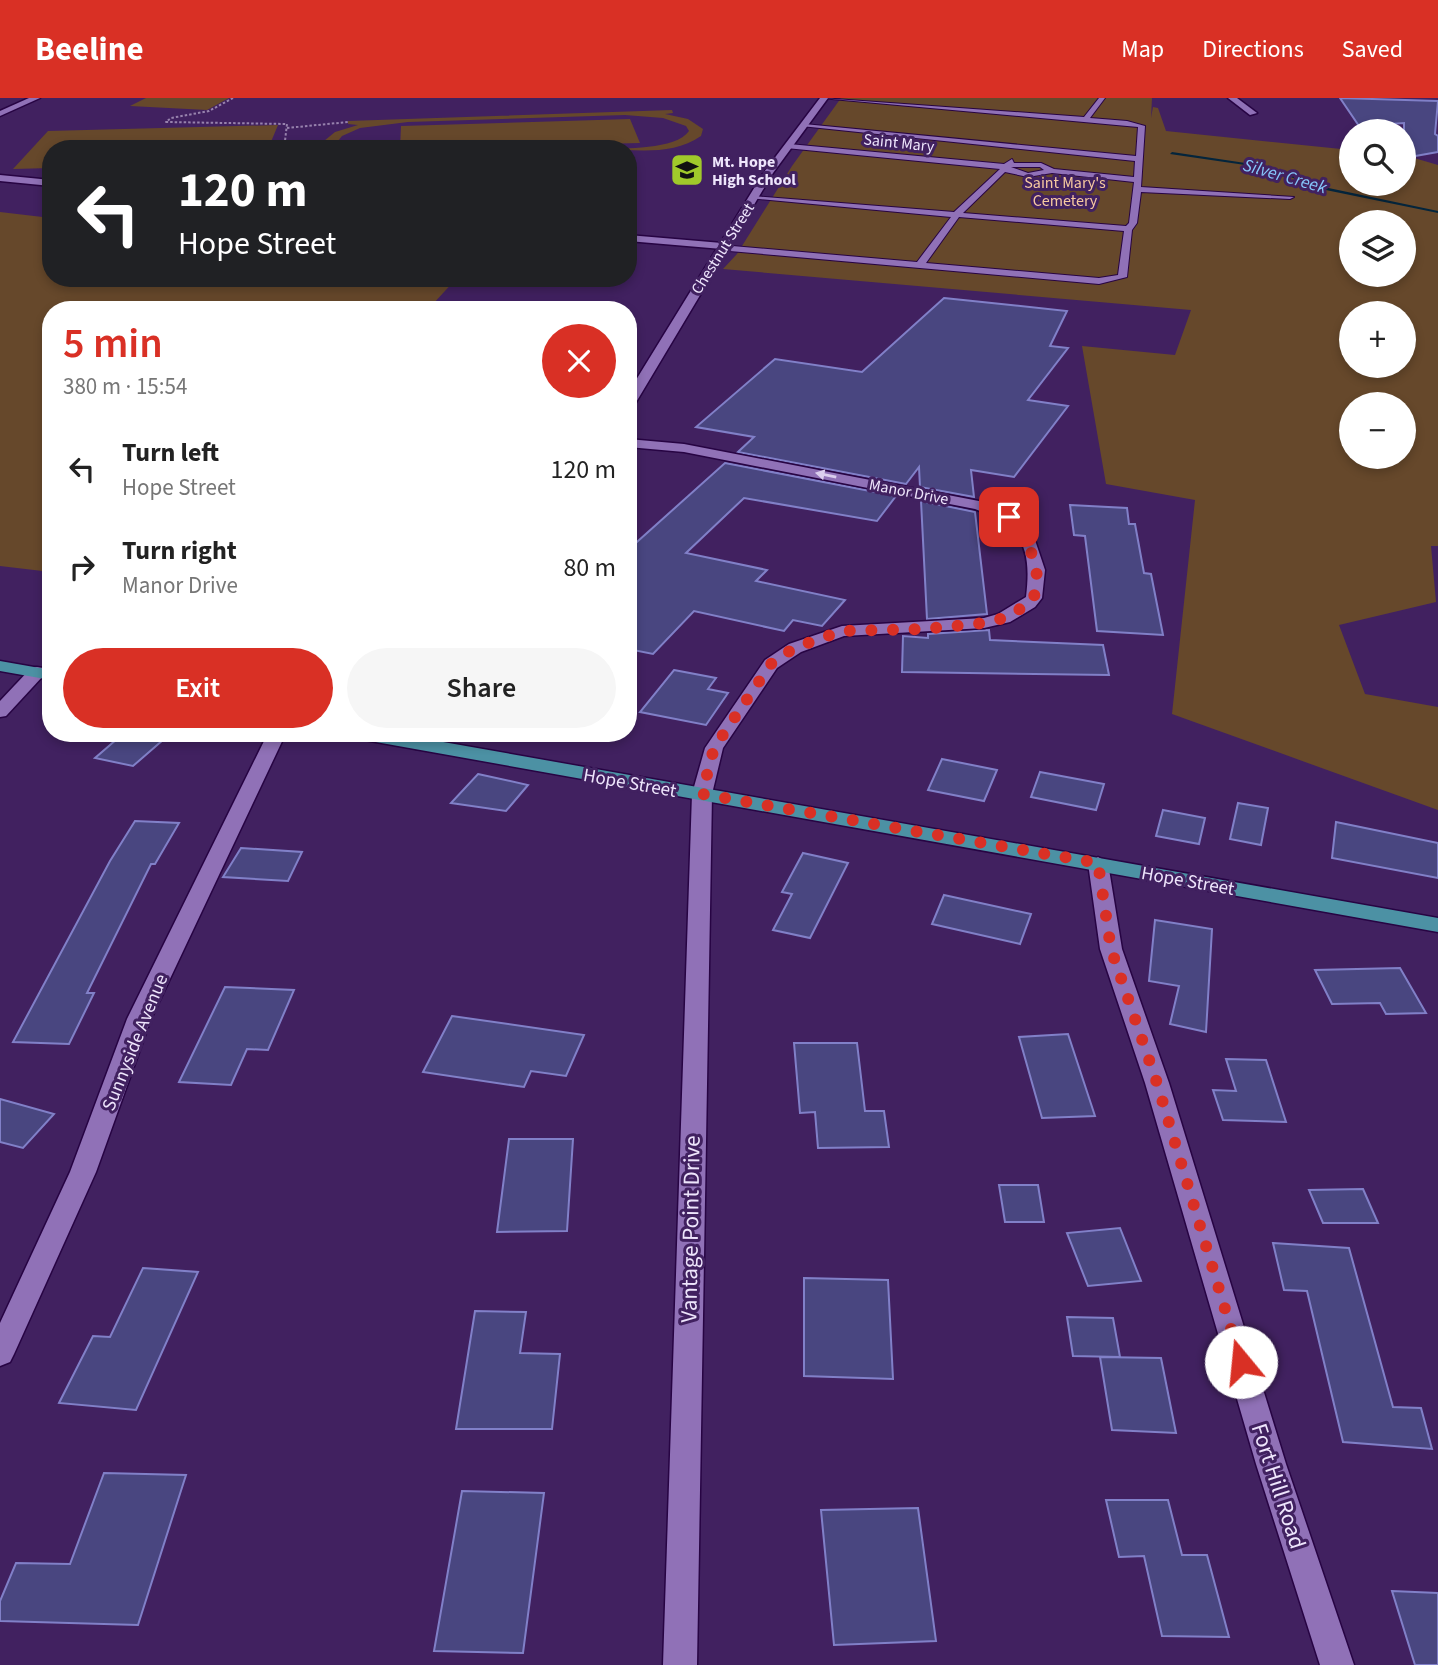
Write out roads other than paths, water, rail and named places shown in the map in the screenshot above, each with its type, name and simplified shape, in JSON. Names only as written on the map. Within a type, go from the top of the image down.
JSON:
[{"type":"main road","points":[[0,666],[42,674]]},
{"type":"main road","name":"Hope Street","points":[[440,742],[702,794],[1438,925]]},
{"type":"street","points":[[0,114],[36,98]]},
{"type":"street","name":"Chestnut Street","points":[[637,389],[753,198],[824,98]]},
{"type":"street","points":[[1232,98],[1253,113]]},
{"type":"street","points":[[0,178],[42,182]]},
{"type":"street","points":[[637,239],[722,247]]},
{"type":"street","name":"Manor Drive","points":[[637,444],[684,447],[979,505],[1009,517],[1019,526],[1037,570],[1034,598],[1029,604],[1004,618],[972,625],[842,631],[794,648],[771,664],[714,748],[702,794]]},
{"type":"street","points":[[0,712],[42,676]]},
{"type":"street","name":"Sunnyside Avenue","points":[[0,1354],[83,1172],[139,1019],[273,742]]},
{"type":"street","name":"Vantage Point Drive","points":[[680,1665],[702,794]]},
{"type":"street","name":"Fort Hill Road","points":[[1098,863],[1111,949],[1157,1083],[1271,1464],[1337,1665]]},
{"type":"lane","points":[[722,247],[1110,280],[1122,277],[1125,271],[1128,229],[1133,223],[1142,126],[824,98]]},
{"type":"lane","points":[[1086,120],[1102,98]]},
{"type":"lane","points":[[804,126],[1139,159]]},
{"type":"lane","name":"Saint Mary","points":[[789,146],[1007,167],[1028,175],[1052,171],[1138,184]]},
{"type":"lane","points":[[920,265],[957,214],[1007,167],[1018,146]]},
{"type":"lane","points":[[1138,184],[1290,197]]},
{"type":"lane","points":[[753,198],[1128,229]]},
{"type":"waterway","name":"Silver Creek","points":[[1172,153],[1252,165],[1286,173],[1318,187],[1438,212]]},
{"type":"place","name":"Mt. Hope High School","points":[[687,170]]},
{"type":"park label","name":"Saint Mary's Cemetery","points":[[1065,191]]}]
